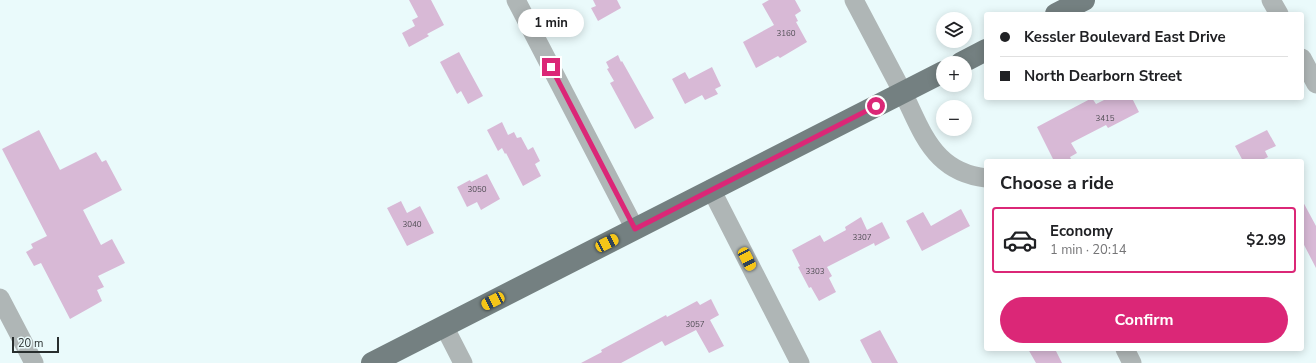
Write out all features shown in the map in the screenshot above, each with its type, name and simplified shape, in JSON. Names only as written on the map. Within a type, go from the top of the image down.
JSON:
[{"type":"main road","points":[[1060,12],[1084,0]]},
{"type":"main road","points":[[972,57],[984,51]]},
{"type":"main road","points":[[372,363],[936,76]]},
{"type":"street","points":[[516,0],[635,229]]},
{"type":"street","points":[[854,0],[924,135],[932,147],[942,158],[959,171],[973,176],[984,178]]},
{"type":"street","points":[[1271,0],[1278,12]]},
{"type":"street","points":[[1304,62],[1316,84]]},
{"type":"street","points":[[711,189],[800,363]]},
{"type":"street","points":[[0,298],[34,363]]},
{"type":"street","points":[[444,326],[463,363]]},
{"type":"street","points":[[1126,351],[1132,363]]},
{"type":"building","points":[[409,0],[431,0],[444,25],[427,34],[429,36],[409,47],[402,33],[415,26],[412,20],[418,17]]},
{"type":"building","points":[[593,0],[617,0],[621,8],[598,21],[591,8],[596,6]]},
{"type":"building","points":[[769,0],[795,0],[801,11],[795,15],[798,21],[796,22],[807,42],[780,58],[778,56],[756,68],[743,42],[774,25],[762,4]]},
{"type":"building","points":[[459,52],[483,96],[468,104],[461,91],[457,94],[440,62]]},
{"type":"building","points":[[618,55],[654,118],[635,129],[610,83],[614,81],[607,69],[609,68],[606,62]]},
{"type":"building","points":[[712,67],[721,86],[715,89],[718,94],[705,100],[702,95],[685,104],[672,79],[685,72],[689,79]]},
{"type":"building","points":[[1088,100],[1093,100],[1096,104],[1104,100],[1133,100],[1139,112],[1108,128],[1106,125],[1071,143],[1077,153],[1070,157],[1071,159],[1053,159],[1037,127]]},
{"type":"building","points":[[502,122],[508,135],[514,132],[517,138],[521,137],[528,150],[533,147],[540,161],[535,164],[541,176],[523,186],[506,153],[505,154],[502,148],[498,151],[487,130]]},
{"type":"building","points":[[39,130],[60,170],[96,152],[102,162],[106,160],[122,190],[83,210],[101,245],[112,239],[125,263],[98,276],[104,287],[97,290],[102,301],[70,319],[41,263],[34,266],[26,252],[33,248],[31,244],[47,236],[2,149]]},
{"type":"building","points":[[1267,130],[1276,146],[1265,151],[1268,157],[1264,159],[1242,159],[1235,146]]},
{"type":"building","points":[[487,174],[500,199],[481,210],[477,202],[467,207],[457,187],[470,180],[471,182]]},
{"type":"building","points":[[401,201],[407,213],[420,206],[434,233],[407,246],[387,208]]},
{"type":"building","points":[[1304,204],[1316,226],[1316,268],[1304,245]]},
{"type":"building","points":[[961,209],[970,226],[922,251],[906,221],[923,212],[931,226]]},
{"type":"building","points":[[861,217],[867,230],[882,222],[890,238],[875,246],[874,243],[827,267],[832,276],[829,278],[836,292],[819,301],[811,287],[809,288],[798,267],[800,266],[792,250],[820,235],[824,242],[846,230],[845,227]]},
{"type":"building","points":[[711,299],[719,315],[710,320],[724,346],[709,353],[696,330],[665,346],[662,341],[621,363],[581,363],[602,352],[601,350],[666,315],[667,317],[697,301],[700,305]]},
{"type":"building","points":[[880,330],[898,363],[872,363],[860,340]]},
{"type":"building","points":[[1029,351],[1056,351],[1062,363],[1036,363]]},
{"type":"route","points":[[551,67],[635,229],[876,106]]}]
